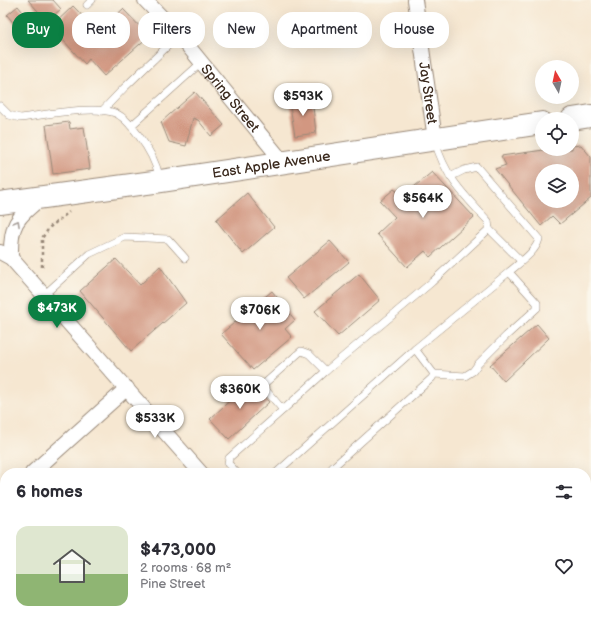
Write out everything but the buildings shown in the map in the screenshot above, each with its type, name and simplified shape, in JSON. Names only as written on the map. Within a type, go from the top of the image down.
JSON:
[{"type":"main road","points":[[579,118],[591,116]]},
{"type":"main road","name":"East Apple Avenue","points":[[0,203],[161,181],[535,125]]},
{"type":"street","name":"Spring Street","points":[[144,0],[156,12]]},
{"type":"street","name":"Jay Street","points":[[415,0],[435,139]]},
{"type":"street","name":"Spring Street","points":[[190,48],[283,162]]},
{"type":"street","points":[[42,197],[22,214],[15,224],[6,255],[128,388],[197,468]]},
{"type":"street","points":[[38,468],[128,388]]},
{"type":"lane","points":[[102,111],[166,48]]},
{"type":"lane","points":[[131,126],[202,62]]},
{"type":"lane","points":[[0,106],[9,115],[20,118],[102,111],[115,113],[131,126],[150,151],[156,162],[161,181]]},
{"type":"lane","points":[[435,139],[440,160],[450,177],[488,222],[489,229],[521,260]]},
{"type":"lane","points":[[282,468],[415,349],[509,272],[538,244],[539,239],[477,167],[464,170],[450,177]]},
{"type":"lane","points":[[232,468],[228,463],[229,458],[326,372],[432,282],[489,229]]},
{"type":"lane","points":[[44,295],[89,254],[125,237],[168,239],[185,258]]},
{"type":"lane","points":[[333,467],[434,374],[465,376],[473,371],[501,341],[538,308],[537,303],[509,272]]},
{"type":"lane","points":[[415,349],[434,374]]},
{"type":"lane","points":[[283,410],[265,389],[264,384],[301,351],[309,354],[326,372]]},
{"type":"path","points":[[42,268],[42,238],[50,227],[70,211]]}]
